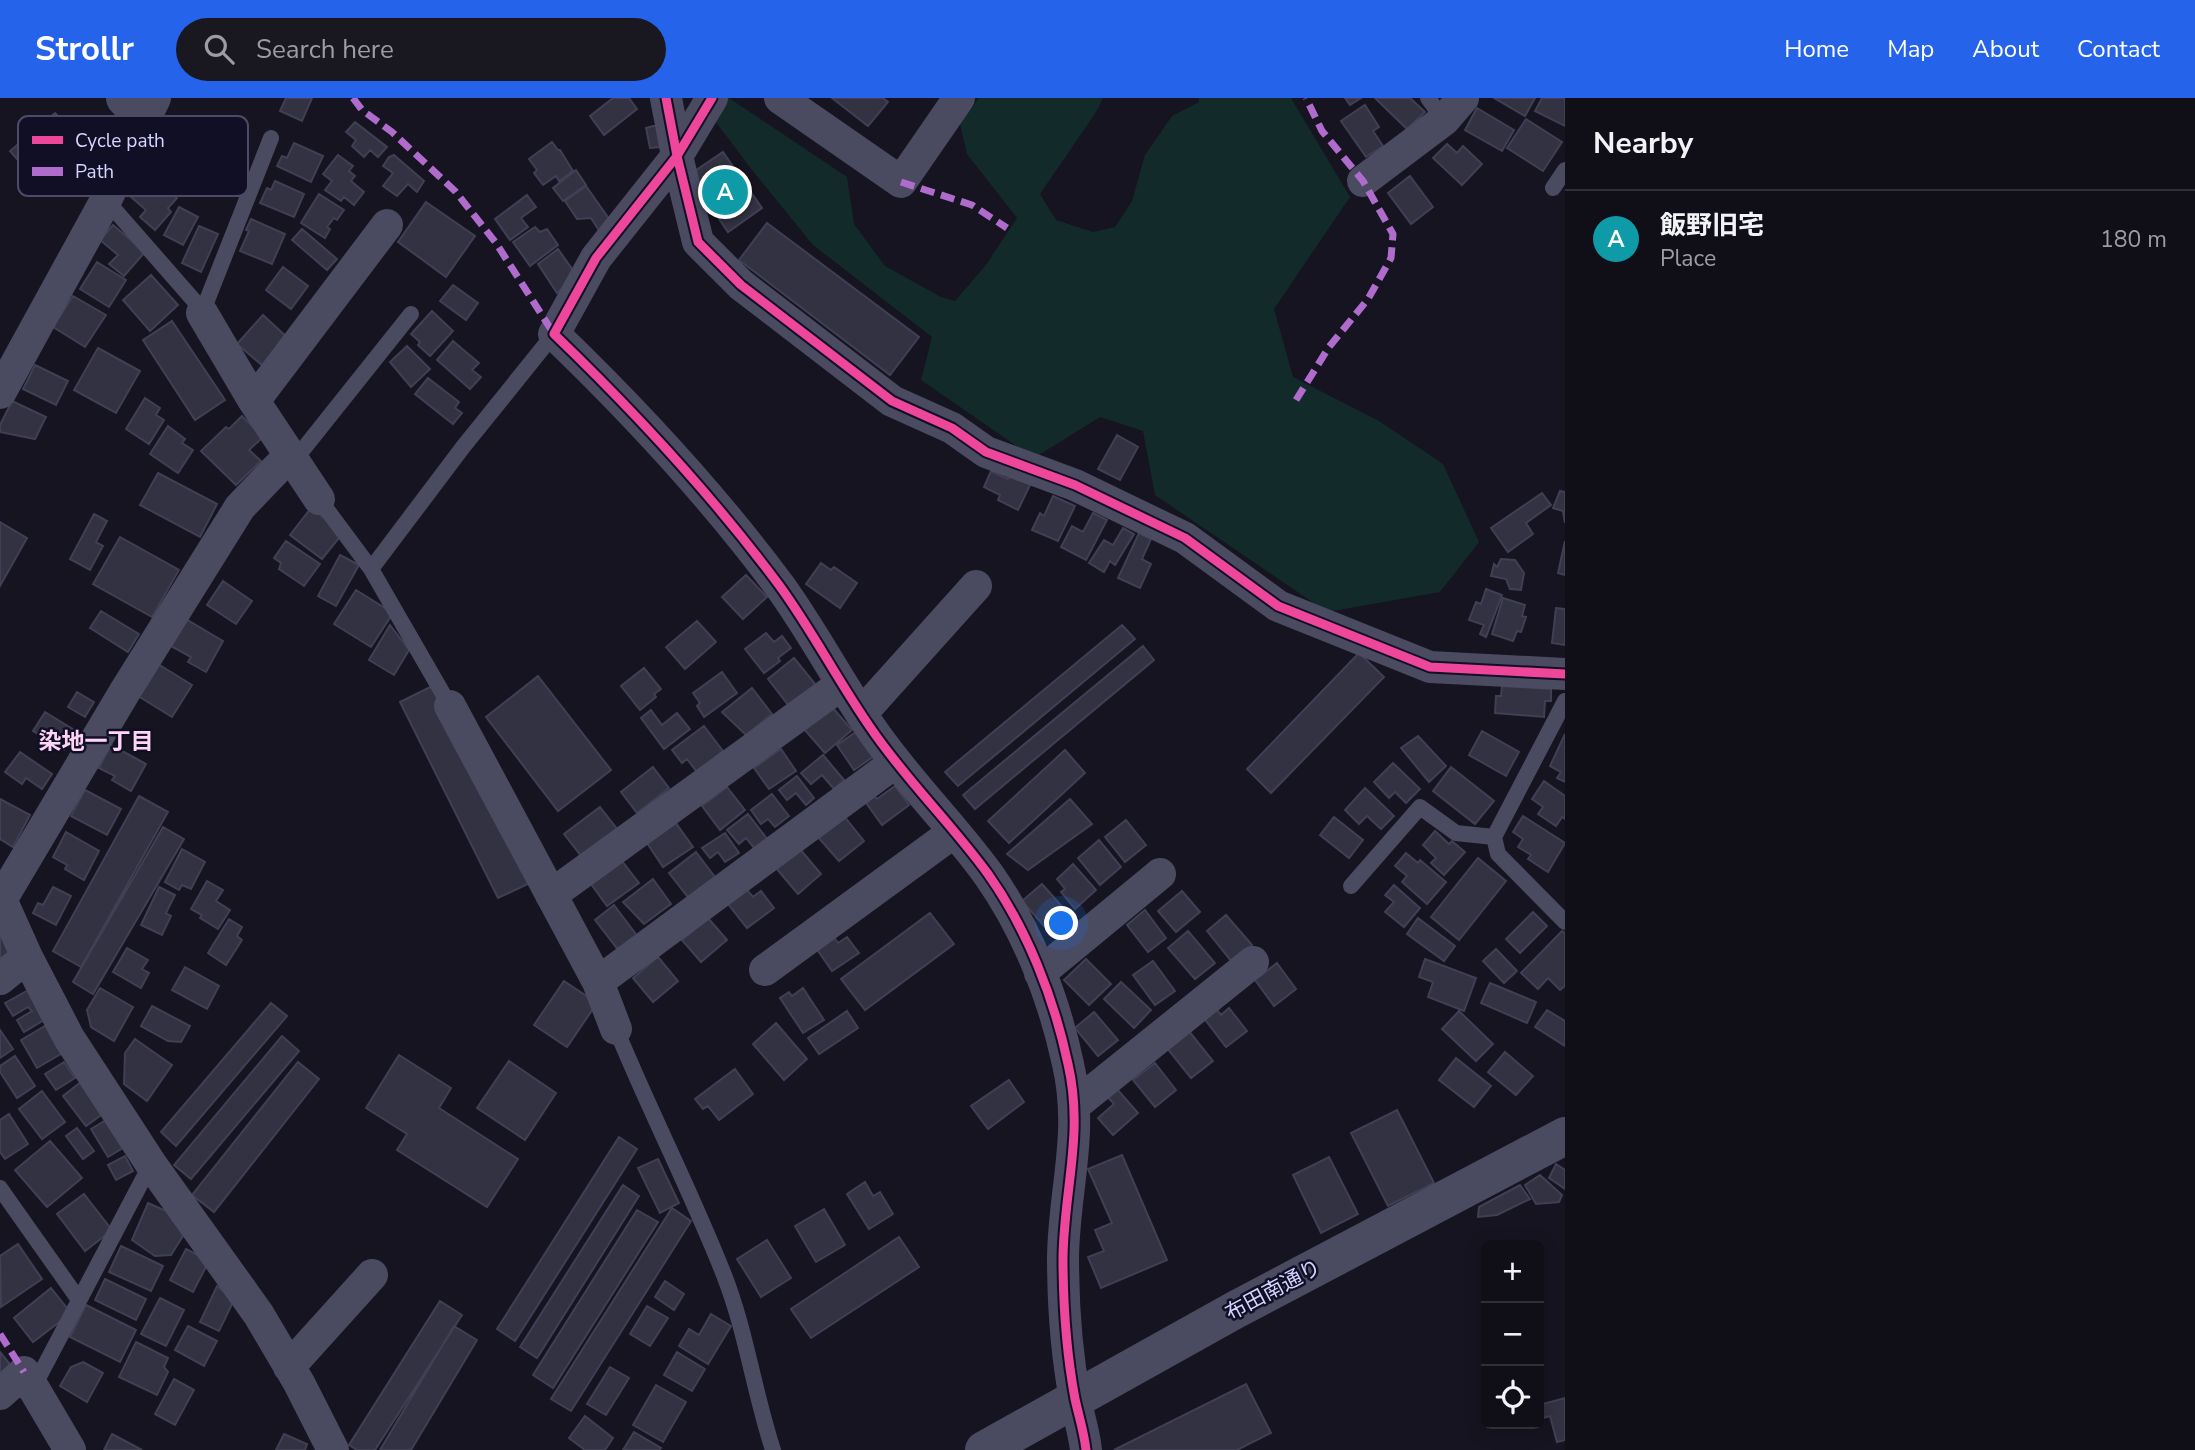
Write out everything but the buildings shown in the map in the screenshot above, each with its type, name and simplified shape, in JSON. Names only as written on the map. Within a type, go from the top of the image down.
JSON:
[{"type":"street","points":[[666,98],[698,242],[741,285],[892,401],[952,428],[986,452],[1076,485],[1185,538],[1278,606],[1430,667],[1565,674]]},
{"type":"street","points":[[712,98],[677,156],[596,258],[554,334],[598,377],[714,502],[781,588],[861,714],[988,874],[1009,907],[1040,974],[1069,1064],[1075,1105],[1074,1153],[1063,1256],[1065,1310],[1075,1398],[1086,1450]]},
{"type":"street","points":[[779,98],[901,181],[959,98]]},
{"type":"street","points":[[1363,181],[1445,105]]},
{"type":"street","points":[[0,393],[107,196]]},
{"type":"street","points":[[254,401],[387,225]]},
{"type":"street","points":[[202,313],[254,401],[319,499]]},
{"type":"street","points":[[291,459],[240,507],[124,693],[1,899],[27,957],[69,1038],[151,1164],[244,1292],[289,1367],[333,1450]]},
{"type":"street","points":[[861,714],[976,586]]},
{"type":"street","points":[[551,895],[842,684]]},
{"type":"street","points":[[450,706],[598,982],[616,1029]]},
{"type":"street","points":[[598,982],[896,761]]},
{"type":"street","points":[[765,970],[954,832]]},
{"type":"street","points":[[1040,974],[1160,874]]},
{"type":"street","points":[[0,979],[27,957]]},
{"type":"street","points":[[1075,1105],[1253,962]]},
{"type":"street","name":"布田南通り","points":[[984,1450],[1235,1310],[1565,1136]]},
{"type":"street","points":[[289,1367],[372,1275]]},
{"type":"street","points":[[0,1394],[24,1372],[70,1450]]},
{"type":"lane","points":[[202,313],[271,138]]},
{"type":"lane","points":[[1553,188],[1565,170]]},
{"type":"lane","points":[[106,200],[202,313]]},
{"type":"lane","points":[[291,459],[411,314]]},
{"type":"lane","points":[[371,569],[554,334]]},
{"type":"lane","points":[[319,499],[371,569],[450,706]]},
{"type":"lane","points":[[1565,701],[1494,837],[1498,853],[1565,922]]},
{"type":"lane","points":[[1350,886],[1420,807],[1456,833],[1494,837]]},
{"type":"lane","points":[[616,1029],[724,1276],[739,1321],[760,1411],[773,1450]]},
{"type":"lane","points":[[33,1388],[151,1164]]},
{"type":"lane","points":[[0,1188],[79,1300]]},
{"type":"green space","points":[[725,98],[729,98],[847,177],[854,224],[885,266],[941,297],[955,301],[986,265],[1017,218],[967,154],[960,124],[979,98],[1103,98],[1040,194],[1056,220],[1093,232],[1115,227],[1132,201],[1145,155],[1172,116],[1199,102],[1199,98],[1291,98],[1350,197],[1274,309],[1293,377],[1379,421],[1443,464],[1479,542],[1440,592],[1327,612],[1155,495],[1143,431],[1100,417],[1034,458],[921,380],[932,337],[813,245],[712,117]]},
{"type":"marked path","points":[[353,98],[362,110],[392,132],[455,191],[496,243],[554,334]]},
{"type":"marked path","points":[[1296,400],[1329,347],[1368,299],[1391,258],[1393,234],[1363,181],[1322,131],[1306,98]]},
{"type":"marked path","points":[[901,182],[972,205],[1007,228]]},
{"type":"marked path","points":[[0,1334],[24,1372]]},
{"type":"cycle path","points":[[666,98],[698,242],[741,285],[892,401],[952,428],[986,452],[1075,485],[1185,538],[1278,606],[1430,667],[1565,674]]},
{"type":"cycle path","points":[[712,98],[677,156],[596,258],[554,334],[672,455],[779,585],[858,710],[913,783],[988,874],[1027,941],[1055,1014],[1072,1089],[1074,1137],[1064,1232],[1064,1292],[1072,1382],[1086,1450]]},
{"type":"place","name":"飯野旧宅","points":[[725,192]]},
{"type":"district","name":"染地一丁目","points":[[96,741]]}]
